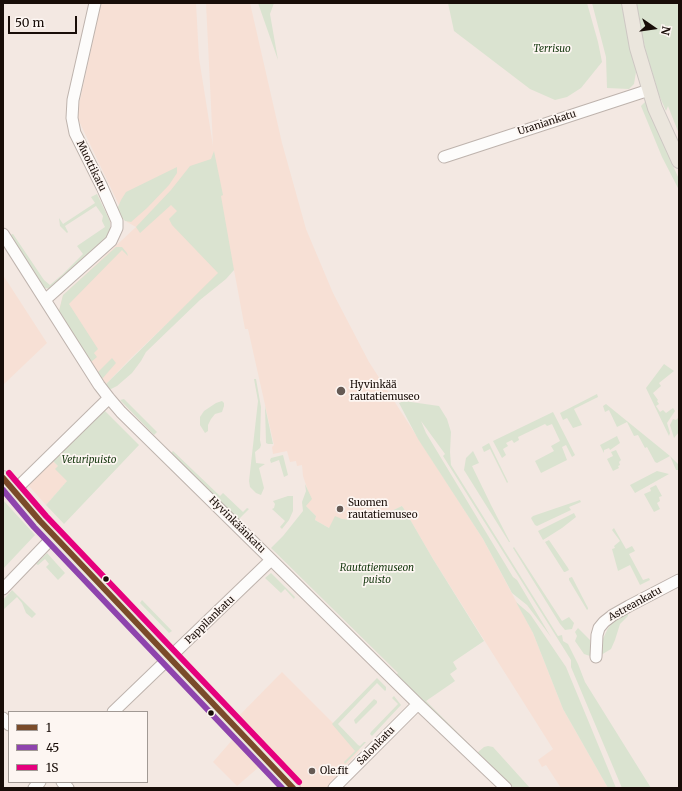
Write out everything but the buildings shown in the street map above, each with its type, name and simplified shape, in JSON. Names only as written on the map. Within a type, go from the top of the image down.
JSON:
[{"type":"main road","points":[[629,3],[637,48],[655,108],[679,161]]},
{"type":"main road","points":[[3,478],[54,536],[293,788]]},
{"type":"street","name":"Muottikatu","points":[[46,300],[111,241],[117,228],[117,221],[76,134],[72,118],[73,100],[95,3]]},
{"type":"street","name":"Uraniankatu","points":[[444,157],[650,90]]},
{"type":"street","name":"Hyvinkäänkatu","points":[[3,234],[109,398],[121,412],[418,704],[506,788]]},
{"type":"street","points":[[14,491],[109,398]]},
{"type":"street","points":[[3,589],[54,536]]},
{"type":"street","name":"Pappilankatu","points":[[114,711],[271,560]]},
{"type":"street","name":"Astreankatu","points":[[596,657],[597,636],[599,628],[604,622],[629,606],[679,580]]},
{"type":"street","name":"Salonkatu","points":[[334,788],[418,704]]},
{"type":"shaded area","points":[[101,3],[196,3],[199,58],[213,146],[206,3],[250,3],[282,143],[306,229],[333,293],[369,362],[483,539],[533,633],[563,709],[608,788],[561,788],[546,765],[542,767],[538,760],[553,749],[433,559],[402,506],[390,512],[401,546],[371,516],[353,520],[342,519],[329,528],[315,520],[316,516],[306,506],[308,491],[303,476],[302,465],[297,466],[296,461],[290,462],[287,451],[273,454],[272,447],[274,445],[248,329],[245,329],[234,270],[195,297],[105,385],[59,311],[63,295],[136,227],[127,222],[78,119],[78,109]]},
{"type":"shaded area","points":[[3,275],[47,343],[3,385]]},
{"type":"shaded area","points":[[53,461],[70,478],[46,505],[28,485]]},
{"type":"shaded area","points":[[282,672],[360,750],[327,788],[280,788],[259,767],[237,786],[213,762],[233,739],[225,730]]},
{"type":"green space","points":[[258,3],[274,3],[270,14],[278,60]]},
{"type":"green space","name":"Terrisuo","points":[[448,3],[587,3],[602,62],[581,88],[567,97],[555,100],[530,89],[454,31]]},
{"type":"green space","points":[[592,3],[621,3],[636,72],[634,84],[629,89],[607,88],[606,57]]},
{"type":"green space","points":[[635,3],[679,3],[679,134],[668,106],[666,111],[659,95],[646,52]]},
{"type":"green space","points":[[646,101],[679,179],[679,190],[662,157],[641,106]]},
{"type":"green space","points":[[214,151],[223,195],[221,196],[234,270],[226,279],[200,300],[146,352],[132,373],[117,386],[109,390],[105,385],[218,273],[172,225],[169,219],[177,211],[171,205],[140,233],[136,227],[171,190],[190,166],[211,159]]},
{"type":"green space","points":[[177,167],[177,173],[169,185],[147,208],[131,222],[125,221],[118,213],[118,207],[126,192]]},
{"type":"green space","points":[[97,194],[110,221],[110,233],[55,286],[51,289],[45,288],[42,286],[10,235],[13,234],[44,280],[50,285],[83,254],[77,246],[105,227],[102,221],[103,216],[96,206],[65,226],[68,232],[67,233],[60,226],[59,218],[63,224],[95,203],[91,197]]},
{"type":"green space","points":[[116,247],[122,247],[128,256],[122,250],[69,304],[98,349],[94,353],[97,357],[91,362],[59,311],[63,295]]},
{"type":"green space","points":[[112,358],[116,363],[102,379],[98,372]]},
{"type":"green space","points":[[664,364],[674,371],[659,383],[661,386],[653,393],[658,400],[657,401],[659,404],[656,406],[660,412],[663,410],[666,413],[673,408],[675,411],[667,423],[670,433],[669,436],[646,388]]},
{"type":"green space","points":[[254,379],[256,379],[261,407],[261,445],[255,452],[256,463],[265,464],[259,468],[264,488],[261,495],[256,493],[250,487],[249,481],[258,401]]},
{"type":"green space","points":[[597,394],[598,397],[574,409],[582,425],[573,428],[567,418],[563,420],[560,413]]},
{"type":"green space","points":[[124,399],[157,432],[154,435],[120,400]]},
{"type":"green space","points":[[222,401],[224,406],[222,412],[215,414],[208,425],[208,431],[205,433],[200,425],[200,417],[204,411]]},
{"type":"green space","points":[[404,401],[439,406],[447,419],[451,432],[451,465],[558,636],[562,635],[563,641],[568,644],[585,682],[651,788],[622,788],[571,667],[571,660],[443,456],[445,454],[421,421],[426,433],[551,637],[527,605],[512,593],[483,539],[418,439],[399,403]]},
{"type":"green space","points":[[606,404],[670,456],[657,463],[655,462],[647,447],[645,448],[638,435],[634,436],[627,422],[617,427],[609,410],[605,412],[603,406]]},
{"type":"green space","points":[[265,406],[273,444],[266,443]]},
{"type":"green space","name":"Veturipuisto","points":[[104,410],[139,445],[64,524],[46,505],[67,481],[55,469],[58,466],[53,461]]},
{"type":"green space","points":[[553,412],[575,455],[572,457],[566,445],[562,447],[567,460],[541,473],[535,461],[554,451],[551,446],[560,441],[552,424],[547,426],[545,424],[518,437],[519,440],[514,443],[512,440],[506,443],[508,446],[503,449],[506,455],[502,458],[493,441]]},
{"type":"green space","points":[[679,415],[679,432],[674,438],[670,425],[673,419],[676,420]]},
{"type":"green space","points":[[617,436],[620,443],[610,450],[609,448],[604,450],[604,453],[600,445]]},
{"type":"green space","points":[[489,443],[508,482],[507,483],[490,449],[484,452],[482,447]]},
{"type":"green space","points":[[616,450],[621,460],[619,462],[620,465],[618,466],[619,468],[613,471],[607,459],[613,456],[611,452]]},
{"type":"green space","points":[[173,451],[220,496],[223,493],[243,512],[247,508],[249,509],[237,520],[170,454]]},
{"type":"green space","points":[[473,451],[479,463],[472,466],[510,542],[464,470],[466,458]]},
{"type":"green space","points":[[283,455],[288,475],[284,477],[279,460],[271,463],[270,460],[271,458]]},
{"type":"green space","points":[[670,456],[679,465],[679,470],[676,470]]},
{"type":"green space","points":[[657,471],[669,474],[635,493],[630,485]]},
{"type":"green space","name":"Rautatiemuseon puisto","points":[[305,484],[312,499],[306,506],[316,516],[315,520],[329,528],[335,516],[342,519],[353,520],[385,514],[402,506],[404,509],[484,641],[453,662],[457,669],[450,674],[455,681],[426,701],[472,747],[470,747],[396,675],[398,673],[271,548],[283,536],[303,511],[302,502],[306,491]]},
{"type":"green space","points":[[656,485],[662,496],[659,497],[660,501],[657,503],[660,509],[654,512],[644,494],[651,491],[650,488]]},
{"type":"green space","points":[[288,496],[293,496],[293,511],[289,520],[282,529],[280,527],[285,521],[272,509],[274,508],[275,504],[273,501]]},
{"type":"green space","points":[[3,500],[35,535],[3,569]]},
{"type":"green space","points":[[580,500],[581,502],[569,507],[571,510],[537,526],[531,518],[533,516]]},
{"type":"green space","points":[[574,513],[576,517],[543,540],[538,531]]},
{"type":"green space","points":[[614,528],[626,549],[632,546],[635,551],[629,554],[643,580],[649,578],[650,580],[640,585],[630,565],[618,571],[612,549],[615,548],[614,546],[620,541],[612,530]]},
{"type":"green space","points":[[549,540],[569,570],[564,572],[545,542]]},
{"type":"green space","points":[[514,547],[562,621],[569,617],[574,623],[572,629],[565,630],[560,624],[513,548]]},
{"type":"green space","points":[[47,553],[65,573],[58,580],[46,567],[49,564],[45,559],[38,565],[36,564]]},
{"type":"green space","points":[[271,573],[295,597],[294,599],[285,589],[281,593],[265,578]]},
{"type":"green space","points":[[572,577],[588,608],[587,610],[569,580],[569,578]]},
{"type":"green space","points":[[12,590],[36,614],[32,618],[26,613],[22,603],[17,597],[3,610],[3,600]]},
{"type":"green space","points":[[142,600],[172,631],[169,633],[140,603]]},
{"type":"green space","points":[[516,602],[530,614],[566,667],[616,788],[608,788],[563,709],[533,633]]},
{"type":"green space","points":[[628,612],[628,616],[620,624],[611,649],[601,655],[602,641],[608,628],[616,619]]},
{"type":"green space","points":[[578,628],[590,640],[590,656],[584,654],[575,641],[577,636],[575,632]]},
{"type":"green space","points":[[377,678],[386,687],[386,690],[385,691],[377,683],[338,724],[358,745],[360,746],[366,742],[345,764],[344,762],[355,751],[332,724]]},
{"type":"green space","points":[[394,696],[401,705],[372,736],[370,734],[371,732],[398,704],[392,698]]},
{"type":"green space","points":[[374,699],[377,703],[356,724],[354,720]]},
{"type":"green space","points":[[484,747],[493,747],[530,788],[514,788],[477,753]]},
{"type":"transit line","name":"1S","points":[[9,473],[46,516],[299,782]]},
{"type":"transit line","name":"1","points":[[3,478],[40,521],[293,788]]},
{"type":"transit line","name":"45","points":[[3,490],[34,527],[282,788]]},
{"type":"place","name":"Hyvinkää rautatiemuseo","points":[[341,391]]},
{"type":"place","name":"Suomen rautatiemuseo","points":[[340,509]]},
{"type":"place","name":"Ole.fit","points":[[312,771]]}]
